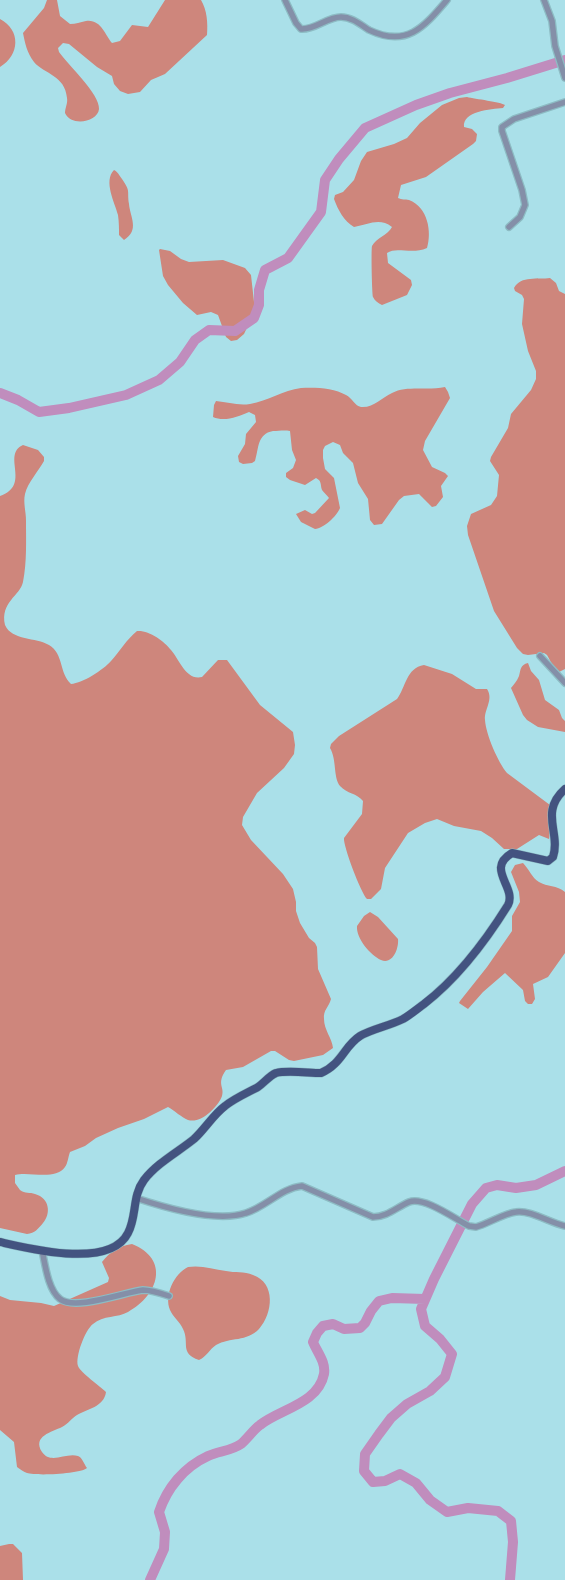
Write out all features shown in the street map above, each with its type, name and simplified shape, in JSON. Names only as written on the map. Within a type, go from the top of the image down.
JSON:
[{"type":"main road","points":[[0,1242],[75,1254],[90,1254],[112,1248],[124,1240],[129,1232],[136,1198],[146,1177],[201,1132],[224,1106],[259,1086],[276,1073],[321,1073],[327,1070],[334,1065],[360,1036],[404,1019],[448,984],[464,968],[510,902],[510,893],[501,873],[502,864],[505,859],[512,853],[548,861],[554,857],[552,809],[556,800],[565,789]]},
{"type":"street","points":[[286,0],[296,23],[301,29],[340,17],[352,19],[382,36],[394,38],[413,34],[447,0]]},
{"type":"street","points":[[544,0],[552,21],[555,46],[565,77]]},
{"type":"street","points":[[509,227],[520,217],[525,205],[502,127],[514,119],[565,102]]},
{"type":"street","points":[[540,656],[565,683]]},
{"type":"street","points":[[136,1198],[173,1210],[220,1216],[247,1213],[287,1191],[302,1186],[373,1217],[382,1216],[401,1208],[409,1202],[420,1201],[469,1226],[476,1227],[518,1212],[532,1214],[565,1226]]},
{"type":"street","points":[[42,1250],[49,1280],[60,1299],[64,1302],[80,1303],[145,1290],[169,1296]]},
{"type":"shaded area","points":[[47,0],[57,0],[60,16],[70,24],[86,21],[95,22],[102,28],[112,43],[120,41],[132,25],[148,27],[165,0],[201,0],[207,17],[207,35],[165,74],[151,80],[140,92],[128,94],[120,91],[114,84],[112,76],[97,67],[69,44],[63,43],[58,48],[59,52],[89,88],[98,103],[99,109],[94,117],[89,120],[73,120],[65,113],[67,100],[62,84],[34,62],[23,33],[44,8]]},
{"type":"shaded area","points":[[0,19],[12,29],[15,43],[11,56],[0,67]]},
{"type":"shaded area","points":[[467,97],[505,105],[503,108],[478,112],[468,117],[464,127],[472,129],[477,134],[476,141],[426,177],[401,185],[398,198],[415,203],[424,214],[429,228],[428,242],[427,248],[421,250],[395,250],[387,253],[388,263],[411,280],[412,285],[407,295],[382,305],[373,297],[372,246],[392,227],[383,222],[373,222],[354,227],[347,222],[339,211],[334,199],[335,195],[343,192],[354,180],[361,161],[367,152],[407,138],[420,123],[442,105]]},
{"type":"shaded area","points":[[114,170],[128,189],[133,223],[132,232],[124,240],[119,235],[118,215],[110,186],[111,175]]},
{"type":"shaded area","points":[[160,249],[170,251],[189,262],[223,260],[245,268],[251,275],[255,311],[244,334],[237,340],[231,341],[226,337],[218,315],[211,312],[197,315],[183,303],[163,276]]},
{"type":"shaded area","points":[[550,278],[556,283],[559,291],[565,294],[565,669],[557,673],[544,653],[523,654],[517,648],[494,611],[468,535],[467,526],[471,514],[491,505],[497,496],[499,475],[490,461],[491,457],[508,428],[511,414],[531,390],[536,379],[536,371],[528,351],[522,324],[524,299],[514,288],[521,281]]},
{"type":"shaded area","points":[[445,387],[450,398],[425,441],[423,450],[432,467],[448,476],[441,486],[443,497],[436,506],[432,507],[419,494],[404,496],[382,524],[374,525],[370,520],[368,499],[358,483],[353,463],[343,453],[340,445],[333,442],[325,446],[323,458],[325,469],[334,478],[340,508],[329,522],[315,529],[301,522],[296,514],[305,510],[312,514],[315,513],[329,498],[322,490],[320,482],[316,478],[305,485],[286,477],[286,473],[293,468],[296,460],[292,450],[290,431],[273,431],[264,435],[259,442],[255,461],[243,464],[239,462],[238,456],[245,444],[246,434],[256,422],[255,415],[249,412],[226,419],[213,417],[216,401],[250,404],[301,388],[330,389],[348,396],[361,407],[366,407],[404,389]]},
{"type":"shaded area","points":[[23,445],[38,450],[44,457],[44,461],[25,494],[26,559],[21,587],[5,611],[5,625],[8,630],[19,636],[44,642],[54,649],[67,680],[71,684],[87,679],[103,668],[137,631],[151,634],[164,643],[187,673],[192,676],[202,677],[218,660],[227,660],[260,705],[293,732],[294,754],[284,768],[257,793],[243,817],[242,825],[251,840],[283,874],[293,889],[300,923],[317,947],[318,969],[331,999],[324,1013],[324,1019],[333,1048],[323,1055],[294,1061],[275,1051],[271,1051],[243,1067],[226,1070],[221,1082],[222,1096],[213,1109],[203,1117],[193,1121],[188,1120],[168,1107],[144,1119],[96,1138],[85,1146],[70,1152],[66,1165],[55,1174],[15,1175],[15,1183],[20,1190],[40,1196],[48,1207],[46,1219],[43,1223],[34,1232],[27,1234],[0,1228],[0,496],[9,491],[14,485],[16,478],[15,456],[17,450]]},
{"type":"shaded area","points":[[528,663],[531,671],[539,680],[545,700],[559,710],[565,721],[565,732],[538,727],[523,715],[511,688],[518,678],[522,666]]},
{"type":"shaded area","points":[[424,665],[452,674],[476,689],[487,689],[489,701],[485,720],[493,748],[507,773],[550,805],[549,839],[539,835],[517,849],[504,849],[481,831],[454,826],[437,819],[425,823],[408,833],[385,868],[381,889],[371,899],[367,899],[353,869],[344,843],[344,838],[362,814],[363,801],[340,786],[336,778],[334,758],[330,748],[331,744],[339,736],[397,699],[413,670]]},
{"type":"shaded area","points":[[523,863],[539,882],[559,888],[565,892],[565,953],[548,977],[533,984],[535,999],[532,1004],[528,1004],[525,1001],[523,990],[505,973],[483,992],[468,1009],[459,1003],[460,1001],[512,931],[512,916],[520,902],[519,892],[511,872],[515,865]]},
{"type":"shaded area","points":[[370,912],[378,917],[398,939],[396,951],[389,960],[381,960],[372,954],[364,946],[357,931],[357,926],[364,916]]},
{"type":"shaded area","points":[[132,1244],[144,1251],[152,1259],[156,1268],[153,1287],[139,1305],[128,1312],[101,1319],[93,1324],[79,1350],[78,1366],[106,1392],[105,1397],[95,1407],[77,1415],[64,1426],[44,1435],[40,1442],[42,1452],[46,1456],[54,1458],[78,1456],[87,1468],[76,1472],[58,1474],[26,1473],[17,1467],[14,1442],[0,1430],[0,1296],[10,1300],[54,1306],[108,1282],[109,1278],[102,1262],[115,1250]]},
{"type":"shaded area","points":[[188,1267],[246,1273],[260,1279],[269,1291],[270,1299],[267,1315],[259,1329],[244,1338],[216,1345],[199,1360],[189,1354],[182,1326],[173,1315],[168,1304],[169,1292],[175,1280]]},
{"type":"shaded area","points":[[13,1544],[22,1553],[23,1580],[0,1580],[0,1546]]},
{"type":"waterway","points":[[0,393],[18,400],[39,412],[69,408],[126,395],[159,380],[180,362],[195,340],[209,330],[235,331],[254,318],[259,305],[259,290],[265,270],[288,258],[321,212],[325,180],[339,159],[365,128],[416,105],[450,93],[565,60]]},
{"type":"waterway","points":[[510,1580],[513,1542],[511,1521],[498,1511],[468,1508],[447,1512],[430,1500],[416,1483],[400,1474],[385,1481],[373,1482],[364,1471],[365,1454],[391,1418],[407,1404],[430,1391],[445,1377],[452,1354],[440,1339],[425,1326],[421,1309],[472,1204],[486,1188],[497,1185],[516,1188],[536,1185],[565,1171]]},
{"type":"waterway","points":[[150,1580],[164,1549],[165,1532],[159,1512],[172,1487],[191,1466],[212,1454],[229,1450],[241,1444],[268,1419],[297,1405],[314,1392],[320,1384],[324,1370],[313,1342],[323,1326],[333,1324],[344,1329],[360,1328],[379,1301],[392,1298],[425,1299]]}]
